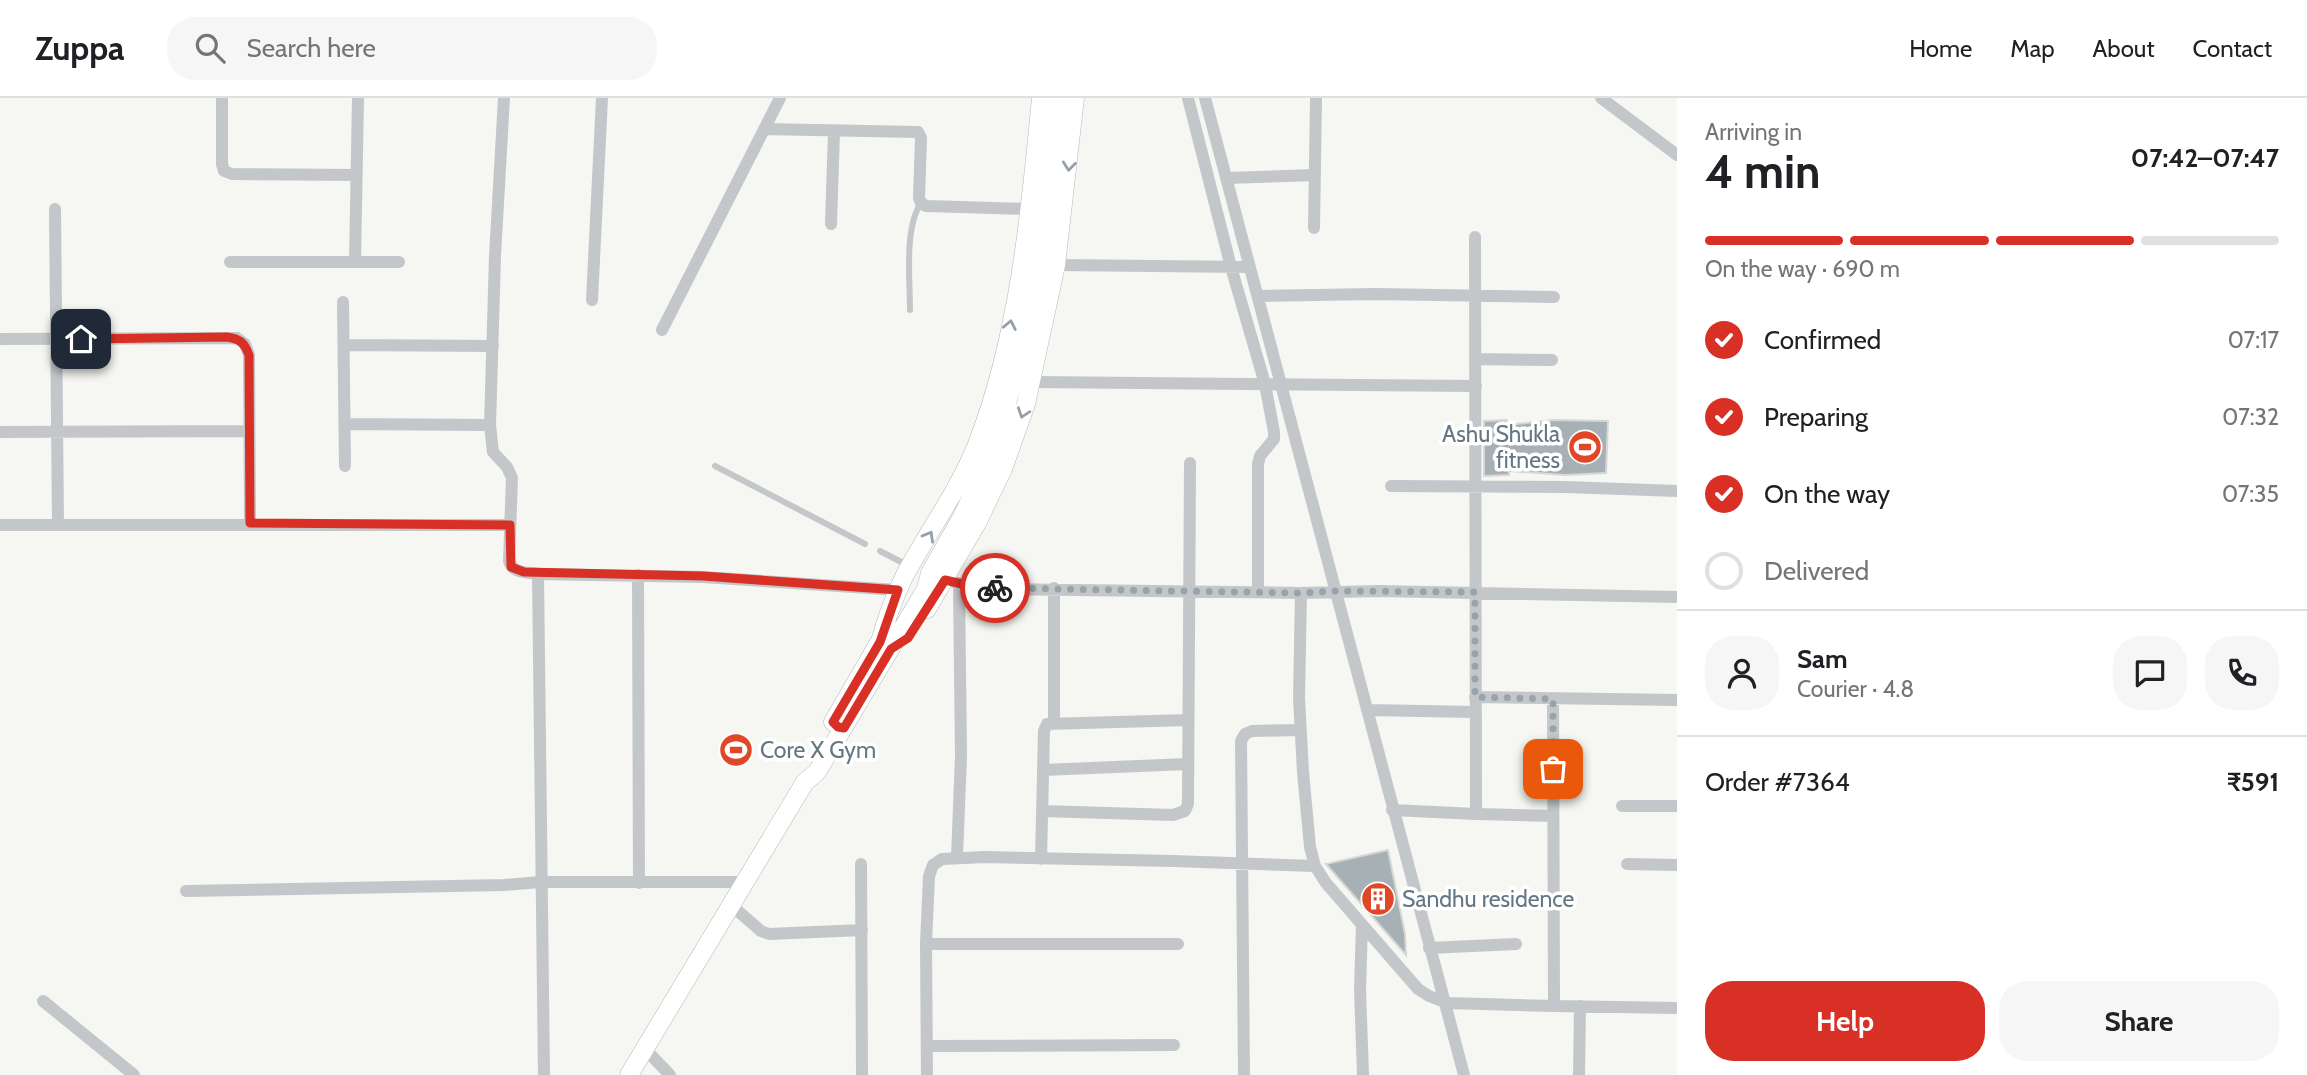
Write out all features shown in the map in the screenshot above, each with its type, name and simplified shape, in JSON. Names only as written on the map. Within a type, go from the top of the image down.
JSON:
[{"type":"main road","points":[[886,645],[898,590],[958,484],[975,448],[996,386],[1018,284],[1041,98]]},
{"type":"main road","points":[[945,579],[962,516],[984,470],[1005,411],[1035,296],[1059,98]]},
{"type":"main road","points":[[945,579],[977,523],[1003,469],[1032,382],[1056,265],[1075,98]]},
{"type":"main road","points":[[629,1075],[805,782],[808,765],[838,725],[886,645],[917,582],[945,579]]},
{"type":"street","points":[[222,98],[224,171],[232,174],[357,175]]},
{"type":"street","points":[[355,262],[358,98]]},
{"type":"street","points":[[504,98],[490,425],[493,453],[507,467],[512,478],[511,567],[538,573],[703,576],[898,590]]},
{"type":"street","points":[[592,300],[602,98]]},
{"type":"street","points":[[662,330],[780,98]]},
{"type":"street","points":[[1314,229],[1316,98]]},
{"type":"street","points":[[1601,98],[1677,155]]},
{"type":"street","points":[[1258,592],[1258,464],[1260,456],[1274,439],[1265,384],[1231,267],[1189,103],[1206,101],[1464,1075]]},
{"type":"street","points":[[764,128],[918,132],[921,138],[921,203],[926,206],[1029,209]]},
{"type":"street","points":[[831,224],[834,131]]},
{"type":"street","points":[[1226,178],[1315,175]]},
{"type":"street","points":[[55,209],[58,524]]},
{"type":"street","points":[[1475,237],[1476,814]]},
{"type":"street","points":[[230,262],[399,262]]},
{"type":"street","points":[[1056,265],[1250,267]]},
{"type":"street","points":[[1258,296],[1554,297]]},
{"type":"street","points":[[343,302],[345,466]]},
{"type":"street","points":[[0,339],[237,338],[245,344],[249,355],[250,523]]},
{"type":"street","points":[[344,345],[493,346]]},
{"type":"street","points":[[1476,359],[1552,360]]},
{"type":"street","points":[[1032,382],[1476,386]]},
{"type":"street","points":[[345,424],[490,425]]},
{"type":"street","points":[[0,432],[249,431]]},
{"type":"street","points":[[1042,811],[1181,814],[1188,804],[1190,463]]},
{"type":"street","points":[[1391,486],[1677,491]]},
{"type":"street","points":[[0,525],[510,525]]},
{"type":"street","points":[[538,573],[544,1075]]},
{"type":"street","points":[[638,575],[639,883]]},
{"type":"street","points":[[957,857],[961,756],[945,579],[1006,589],[1301,593],[1475,592],[1677,597]]},
{"type":"street","points":[[1054,588],[1054,723]]},
{"type":"street","points":[[1301,593],[1300,730],[1310,847],[1315,866],[1418,989],[1447,1003],[1677,1008]]},
{"type":"street","points":[[1475,697],[1677,700]]},
{"type":"street","points":[[1553,699],[1554,1006]]},
{"type":"street","points":[[1367,710],[1475,712]]},
{"type":"street","points":[[1041,859],[1044,727],[1054,723],[1188,720]]},
{"type":"street","points":[[1244,1075],[1241,741],[1245,734],[1252,731],[1300,730]]},
{"type":"street","points":[[1043,770],[1187,764]]},
{"type":"street","points":[[1622,806],[1677,806]]},
{"type":"street","points":[[1392,810],[1553,816]]},
{"type":"street","points":[[927,1075],[926,944],[929,876],[933,865],[942,859],[957,857],[1315,866]]},
{"type":"street","points":[[861,864],[862,1075]]},
{"type":"street","points":[[1627,864],[1677,865]]},
{"type":"street","points":[[186,891],[540,882],[745,882]]},
{"type":"street","points":[[731,905],[761,931],[769,934],[862,930]]},
{"type":"street","points":[[1362,924],[1360,990],[1363,1075]]},
{"type":"street","points":[[926,944],[1178,944]]},
{"type":"street","points":[[1429,948],[1516,944]]},
{"type":"street","points":[[43,1001],[134,1075]]},
{"type":"street","points":[[1578,1075],[1580,1006]]},
{"type":"street","points":[[927,1046],[1174,1045]]},
{"type":"street","points":[[645,1049],[670,1075]]},
{"type":"lane","points":[[910,310],[912,229],[916,210],[921,203]]},
{"type":"lane","points":[[715,466],[865,544]]},
{"type":"lane","points":[[880,551],[911,567]]},
{"type":"building","points":[[1507,420],[1507,425],[1553,420],[1608,421],[1606,473],[1565,475],[1509,471],[1509,475],[1484,476],[1484,421]]},
{"type":"building","name":"Sandhu residence","points":[[1388,850],[1405,934],[1406,955],[1326,864]]},
{"type":"way so far","points":[[995,588],[1301,593],[1475,592],[1475,697],[1553,699],[1553,769]]},
{"type":"place","name":"Ashu Shukla fitness","points":[[1585,447]]},
{"type":"place","name":"Core X Gym","points":[[736,750]]},
{"type":"place","name":"Sandhu residence","points":[[1378,899]]},
{"type":"route","points":[[81,339],[227,337],[237,338],[245,344],[249,355],[250,523],[510,525],[509,561],[511,567],[524,572],[703,576],[898,590],[880,642],[833,722],[838,727],[844,728],[891,649],[908,638],[945,580],[975,587],[995,588]]}]
